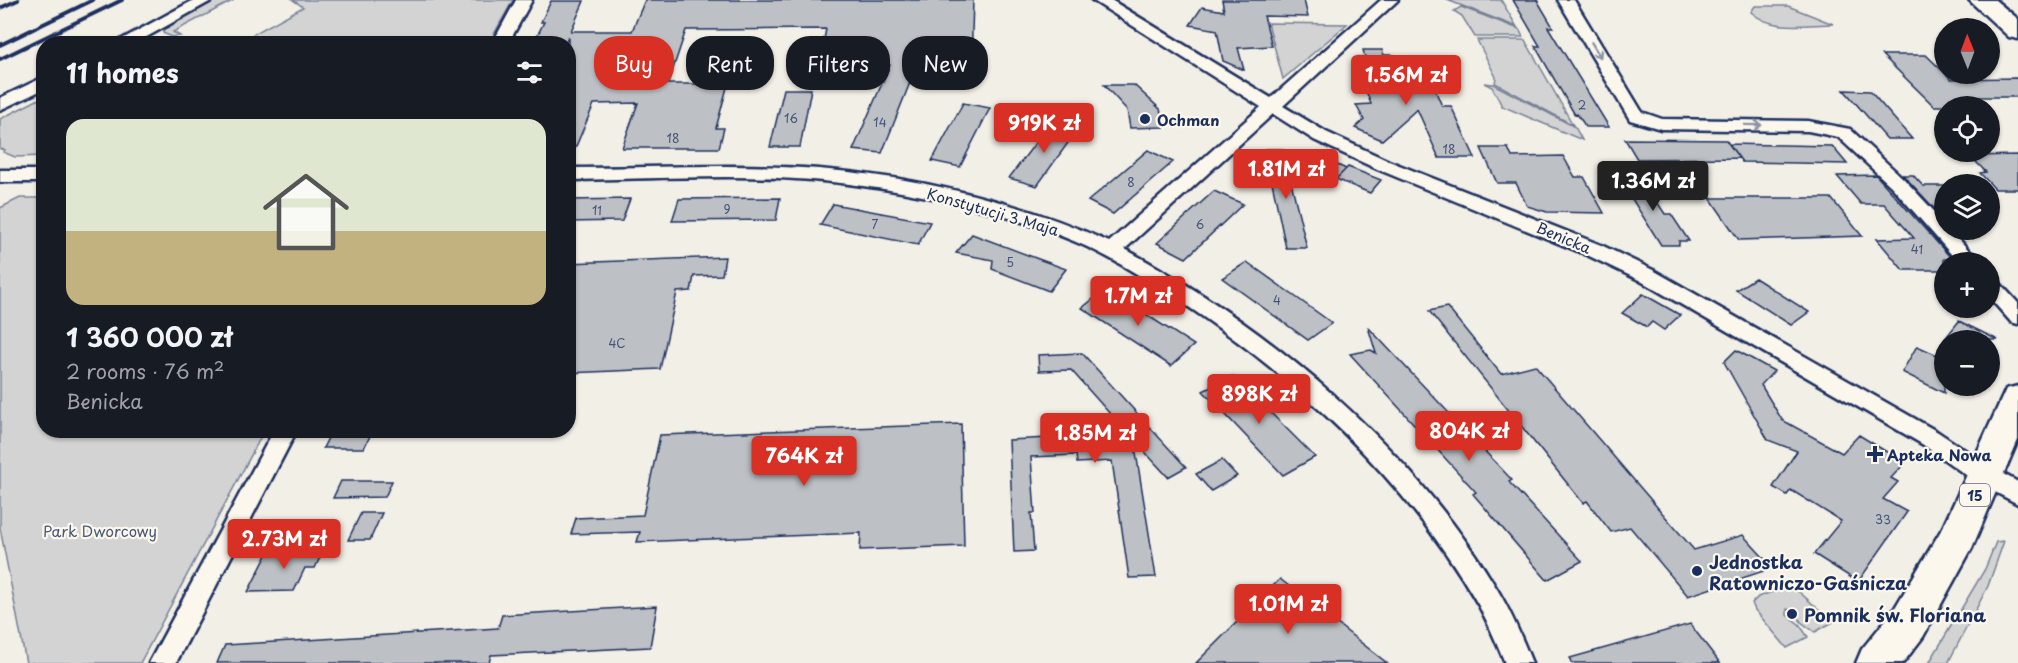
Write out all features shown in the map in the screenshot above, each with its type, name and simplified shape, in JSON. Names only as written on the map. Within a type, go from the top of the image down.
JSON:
[{"type":"main road","points":[[1981,0],[2018,32]]},
{"type":"main road","name":"15","points":[[1877,663],[1908,624],[1958,536],[2001,484],[2018,399]]},
{"type":"street","points":[[136,36],[205,0]]},
{"type":"street","points":[[505,36],[525,0]]},
{"type":"street","name":"Benicka","points":[[1100,0],[1320,136],[1383,165],[1555,233],[1646,275],[1930,438],[2001,484]]},
{"type":"street","points":[[1566,0],[1636,116],[1661,124],[1808,126],[1844,133],[1898,183],[1960,252]]},
{"type":"street","points":[[1112,250],[1273,106],[1379,3]]},
{"type":"street","points":[[0,105],[36,86]]},
{"type":"street","name":"Konstytucji 3 Maja","points":[[576,174],[798,174],[878,182],[970,201],[1024,216],[1112,250],[1206,306],[1257,343],[1289,369],[1364,439],[1439,525],[1488,598],[1519,663]]},
{"type":"street","points":[[0,176],[36,177]]},
{"type":"street","points":[[2000,297],[2018,317]]},
{"type":"street","points":[[162,663],[282,438]]},
{"type":"green space","points":[[216,0],[234,0],[173,32],[180,36],[163,33],[166,26]]},
{"type":"green space","points":[[293,0],[513,0],[493,36],[250,36],[303,7]]},
{"type":"green space","points":[[1447,0],[1501,0],[1517,27]]},
{"type":"green space","points":[[1755,6],[1788,6],[1833,24],[1779,25],[1759,18],[1751,12]]},
{"type":"green space","points":[[1461,7],[1519,29],[1523,37],[1475,37],[1462,16],[1454,11]]},
{"type":"green space","points":[[1268,23],[1347,24],[1283,79]]},
{"type":"green space","points":[[1477,40],[1525,40],[1573,125],[1495,83],[1496,77]]},
{"type":"green space","points":[[1484,83],[1493,84],[1575,127],[1582,140],[1502,106],[1492,87]]},
{"type":"green space","points":[[36,101],[36,156],[15,157],[0,149],[0,119]]},
{"type":"green space","name":"Park Dworcowy","points":[[20,198],[36,198],[36,438],[260,438],[140,663],[26,663],[0,528],[0,208]]},
{"type":"green space","points":[[2004,541],[1988,586],[1948,663],[1929,663],[1985,569],[1996,542]]},
{"type":"green space","points":[[1783,588],[1798,591],[1833,622],[1815,632],[1801,622],[1796,612],[1787,609],[1787,615],[1799,624],[1808,637],[1787,648],[1755,610],[1752,603],[1758,597]]},
{"type":"building","points":[[645,0],[973,0],[972,36],[902,36],[902,90],[907,90],[882,153],[853,150],[879,90],[890,90],[890,36],[825,36],[826,29],[686,30],[674,66],[674,36],[594,36],[594,90],[674,90],[674,84],[686,84],[686,90],[726,90],[716,128],[724,128],[719,148],[622,148],[638,103],[594,104],[576,146],[576,36],[537,36],[551,1],[584,1],[571,31],[632,31]]},
{"type":"building","points":[[1222,0],[1304,0],[1308,17],[1264,16],[1272,46],[1238,48],[1244,70],[1223,61],[1217,30],[1190,25],[1202,7],[1224,11]]},
{"type":"building","points":[[1513,0],[1537,0],[1553,27],[1548,27],[1609,127],[1586,127],[1577,114],[1575,115],[1535,46],[1540,46]]},
{"type":"building","points":[[1363,50],[1382,50],[1384,55],[1394,55],[1407,86],[1440,88],[1436,92],[1442,106],[1451,106],[1475,158],[1439,158],[1417,109],[1382,140],[1355,128],[1364,120],[1356,105],[1371,104],[1354,60],[1359,60],[1358,57],[1365,57]]},
{"type":"building","points":[[1882,55],[1926,55],[1934,63],[1934,84],[2000,84],[2000,78],[2018,78],[2018,97],[1934,96],[1934,106]]},
{"type":"building","points":[[1104,85],[1134,85],[1160,109],[1164,127],[1130,128],[1127,110]]},
{"type":"building","points":[[784,89],[811,90],[800,147],[770,147]]},
{"type":"building","points":[[1844,90],[1870,91],[1912,139],[1887,139]]},
{"type":"building","points":[[963,103],[990,108],[960,167],[932,161]]},
{"type":"building","points":[[1051,122],[1078,129],[1037,186],[1009,178]]},
{"type":"building","points":[[1625,139],[1726,140],[1739,158],[1637,159]]},
{"type":"building","points":[[1729,144],[1832,146],[1847,164],[1742,162]]},
{"type":"building","points":[[1481,148],[1508,148],[1512,157],[1563,156],[1575,177],[1584,177],[1604,213],[1547,212],[1527,206],[1516,183],[1497,183]]},
{"type":"building","points":[[1265,149],[1283,149],[1307,248],[1286,248]]},
{"type":"building","points":[[1148,150],[1173,162],[1113,214],[1088,201]]},
{"type":"building","points":[[1312,153],[1346,169],[1348,167],[1381,180],[1370,193],[1336,179],[1331,184],[1296,168]]},
{"type":"building","points":[[2000,155],[2018,155],[2018,189],[2000,189],[2000,174],[1980,173],[1986,172],[1976,162],[2000,162]]},
{"type":"building","points":[[1876,175],[1946,252],[1934,252],[1934,270],[1903,270],[1877,239],[1914,238],[1884,204],[1861,204],[1837,176]]},
{"type":"building","points":[[1903,175],[1913,175],[1923,186],[1934,186],[1934,208]]},
{"type":"building","points":[[1640,176],[1665,214],[1671,214],[1689,241],[1679,241],[1679,245],[1661,245],[1618,177]]},
{"type":"building","points":[[1214,191],[1243,204],[1186,258],[1157,243]]},
{"type":"building","points":[[780,198],[776,220],[672,221],[679,199]]},
{"type":"building","points":[[1710,198],[1831,198],[1862,236],[1739,240]]},
{"type":"building","points":[[630,199],[622,221],[576,222],[576,200]]},
{"type":"building","points":[[833,204],[930,222],[918,245],[820,225]]},
{"type":"building","points":[[972,234],[1066,269],[1049,291],[992,269],[993,260],[956,253]]},
{"type":"building","points":[[725,257],[722,275],[694,276],[691,291],[677,292],[660,369],[576,373],[576,263]]},
{"type":"building","points":[[1247,262],[1332,323],[1308,340],[1222,278]]},
{"type":"building","points":[[1755,278],[1809,312],[1791,325],[1736,290]]},
{"type":"building","points":[[1106,289],[1194,345],[1171,366],[1082,308]]},
{"type":"building","points":[[1643,294],[1680,315],[1664,330],[1652,322],[1647,327],[1622,313]]},
{"type":"building","points":[[1447,307],[1501,374],[1535,365],[1694,550],[1743,535],[1773,568],[1688,596],[1630,527],[1611,532],[1587,501],[1583,503],[1429,311]]},
{"type":"building","points":[[1959,321],[1977,330],[1952,330]]},
{"type":"building","points":[[1368,327],[1512,480],[1509,482],[1582,561],[1547,580],[1473,494],[1476,492],[1350,354],[1371,350],[1376,353]]},
{"type":"building","points":[[1917,346],[1934,354],[1934,388],[1902,372]]},
{"type":"building","points":[[1736,350],[1774,371],[1761,385],[1782,420],[1842,453],[1859,435],[1905,463],[1891,478],[1898,482],[1883,499],[1907,512],[1858,582],[1814,554],[1841,521],[1791,490],[1787,495],[1773,487],[1797,451],[1768,440],[1724,362]]},
{"type":"building","points":[[1082,353],[1186,467],[1168,477],[1134,440],[1156,577],[1129,578],[1112,461],[1077,463],[1076,455],[1031,457],[1035,513],[1031,513],[1034,551],[1014,552],[1009,440],[1128,434],[1071,370],[1039,371],[1038,355]]},
{"type":"building","points":[[1232,376],[1315,457],[1283,475],[1203,391]]},
{"type":"building","points":[[961,424],[964,546],[860,550],[861,533],[637,542],[640,532],[571,534],[576,518],[643,515],[660,435]]},
{"type":"building","points":[[328,438],[369,438],[364,448],[323,448]]},
{"type":"building","points":[[1222,460],[1237,476],[1211,491],[1196,474]]},
{"type":"building","points":[[341,481],[392,481],[385,497],[333,498]]},
{"type":"building","points":[[361,513],[382,513],[370,540],[348,540]]},
{"type":"building","points":[[269,551],[323,551],[315,568],[305,568],[294,591],[248,592]]},
{"type":"building","points":[[1280,579],[1387,663],[1196,663]]},
{"type":"building","points":[[657,606],[650,647],[491,655],[489,663],[217,663],[225,645],[498,628],[502,615]]},
{"type":"building","points":[[1690,624],[1720,663],[1571,663],[1570,658]]},
{"type":"railway","points":[[0,8],[18,0]]},
{"type":"railway","points":[[0,45],[93,0]]},
{"type":"railway","points":[[48,36],[122,0]]},
{"type":"railway","points":[[0,59],[36,42]]},
{"type":"place","name":"Ochman","points":[[1145,119]]},
{"type":"place","name":"Apteka Nowa","points":[[1875,454]]},
{"type":"place","name":"Jednostka Ratowniczo-Gaśnicza","points":[[1697,571]]},
{"type":"place","name":"Pomnik św. Floriana","points":[[1792,614]]}]
